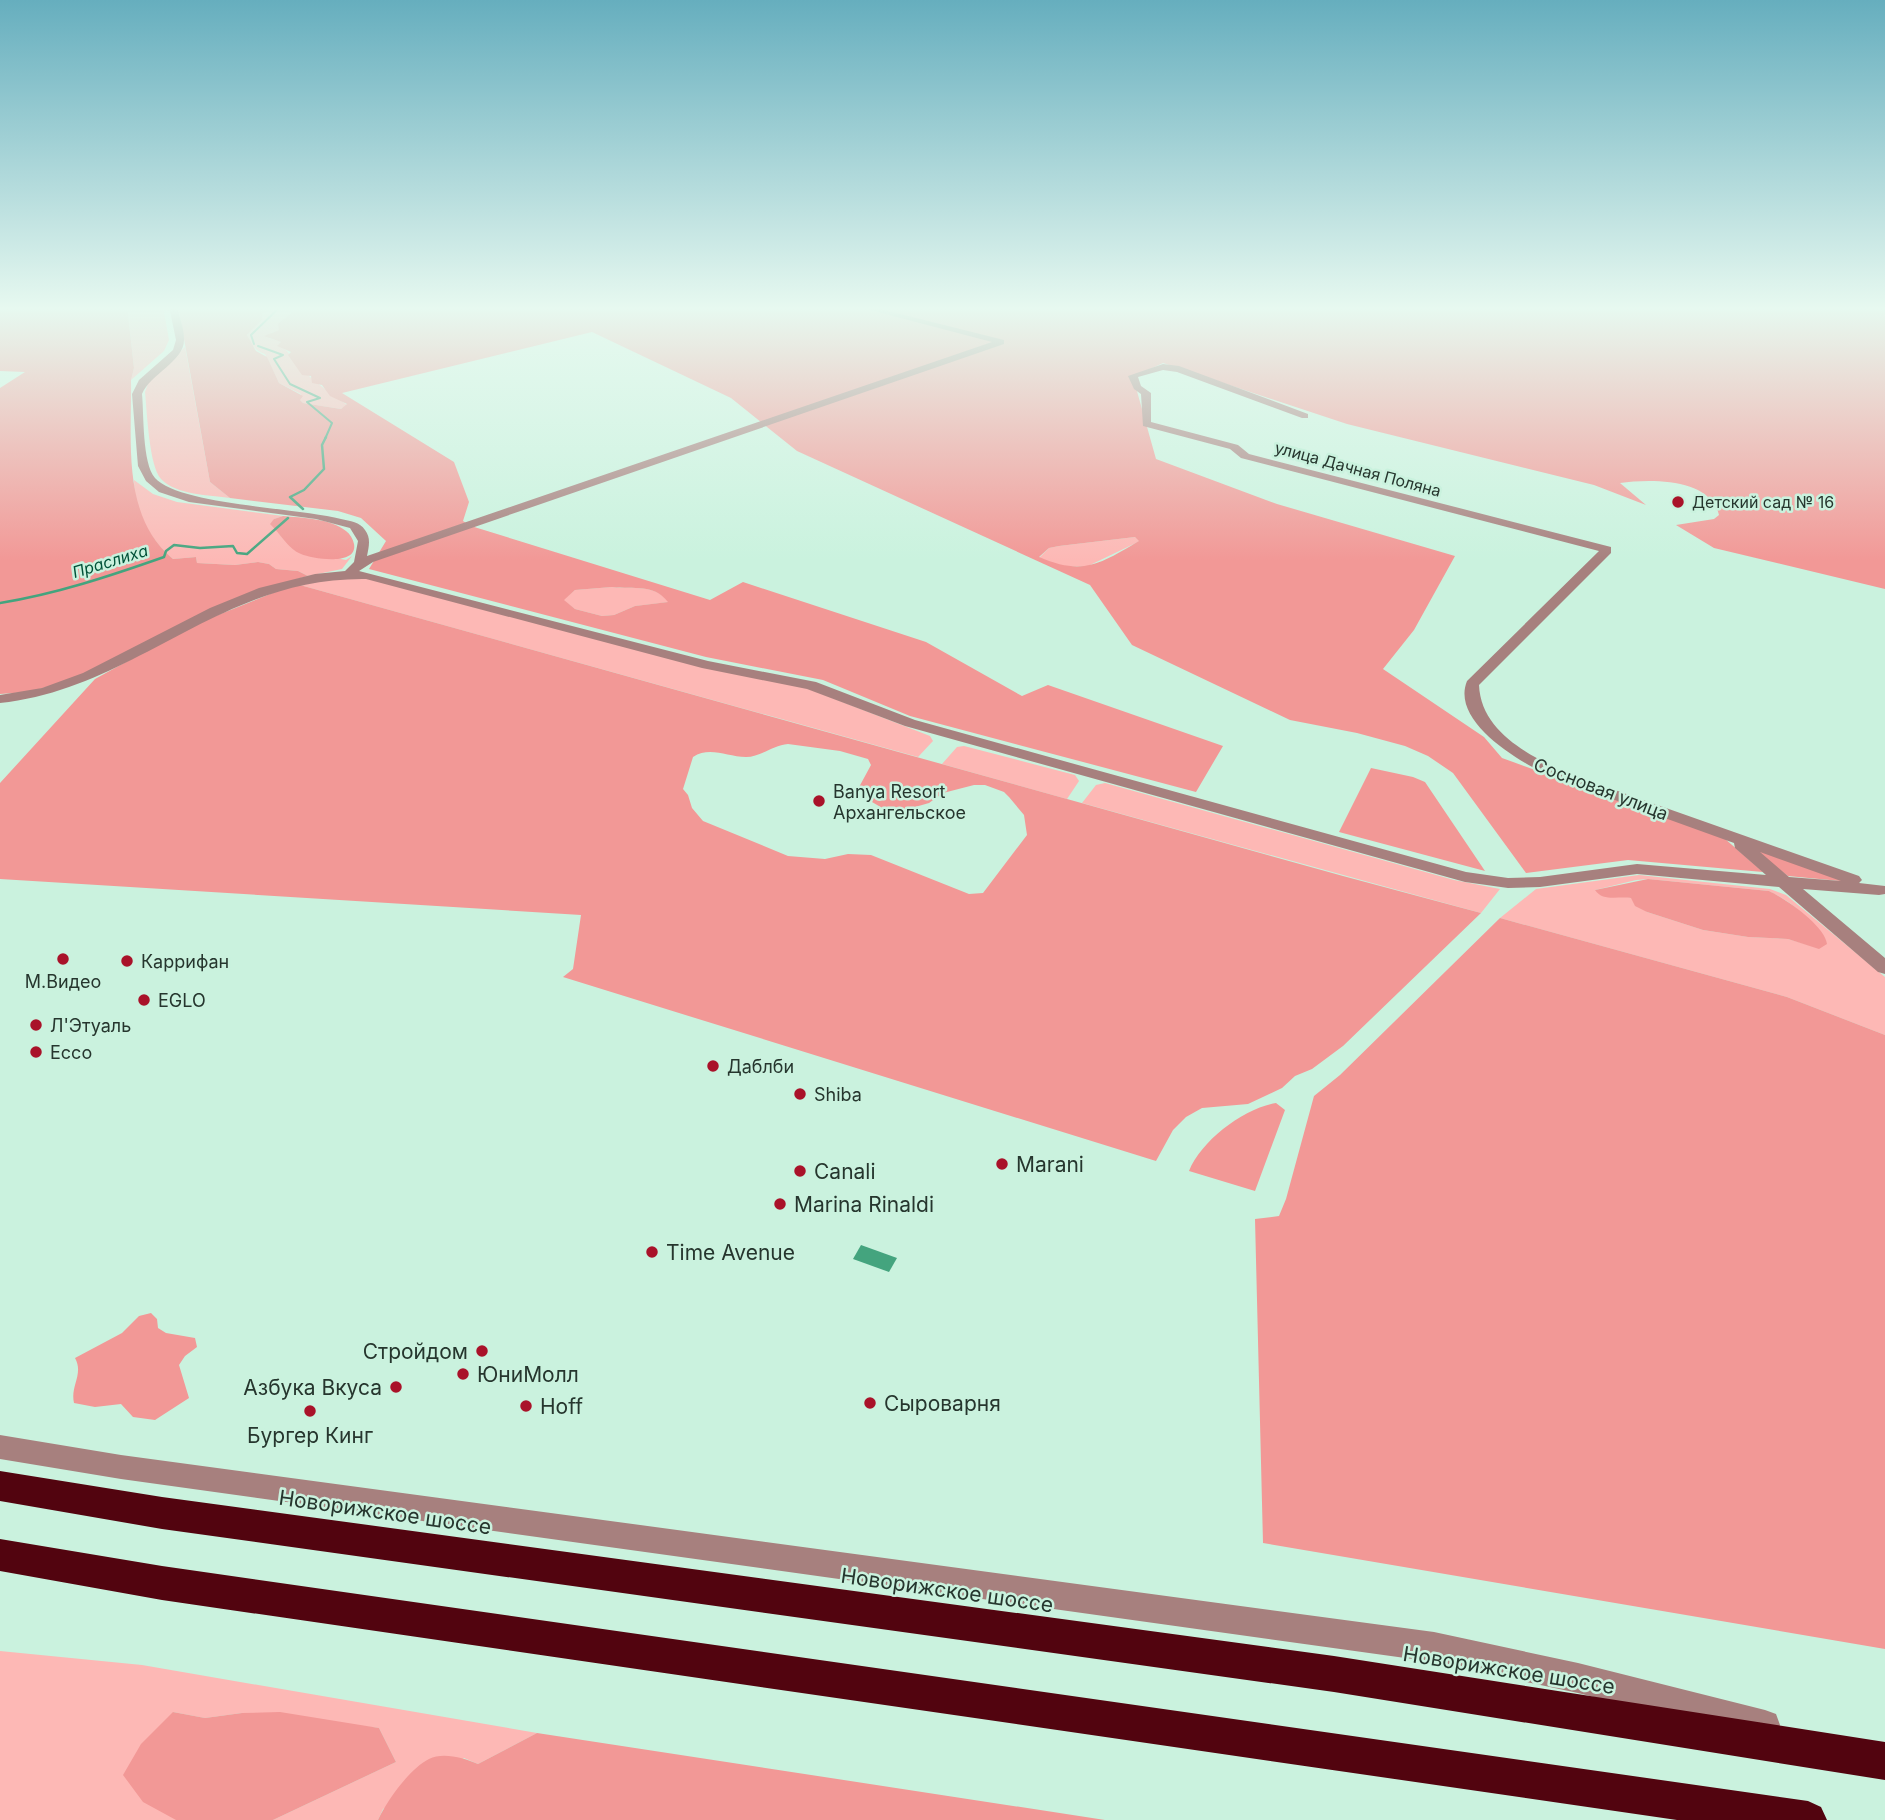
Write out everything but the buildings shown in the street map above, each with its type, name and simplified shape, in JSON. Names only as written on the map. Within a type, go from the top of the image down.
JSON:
[{"type":"highway","name":"Новорижское шоссе","points":[[0,1486],[162,1513],[1334,1674],[1885,1758]]},
{"type":"highway","points":[[0,1555],[162,1583],[1808,1820]]},
{"type":"street","points":[[138,391],[143,466],[150,480],[163,490],[189,499],[317,516],[354,526],[360,531],[364,541],[354,568]]},
{"type":"street","points":[[0,699],[17,698],[76,683],[198,619],[239,601],[306,579],[354,568],[861,391]]},
{"type":"street","name":"улица Дачная Поляна","points":[[1143,391],[1146,393],[1146,424],[1234,447],[1245,456],[1607,550],[1590,567]]},
{"type":"street","name":"улица Дачная Поляна","points":[[1236,391],[1304,416]]},
{"type":"street","name":"Сосновая улица","points":[[1590,567],[1472,684],[1472,698],[1477,709],[1499,739],[1536,765],[1882,891]]},
{"type":"street","points":[[354,568],[707,665],[811,685],[910,723],[1465,877],[1500,882],[1540,882],[1637,869],[1882,891]]},
{"type":"street","points":[[0,715],[17,698]]},
{"type":"street","points":[[1731,837],[1885,968]]},
{"type":"street","points":[[0,1447],[176,1475],[1434,1647],[1578,1678],[1885,1758]]},
{"type":"shaded area","points":[[0,391],[131,391],[131,452],[137,500],[156,541],[173,559],[196,557],[197,563],[235,565],[258,562],[269,564],[276,569],[298,571],[308,576],[290,581],[80,678],[28,692],[0,694]]},
{"type":"shaded area","points":[[193,391],[210,482],[230,498],[175,488],[161,479],[154,463],[149,438],[145,392]]},
{"type":"shaded area","points":[[193,391],[294,391],[303,396],[300,400],[303,403],[341,409],[347,404],[330,396],[326,391],[350,391],[342,393],[454,462],[469,502],[463,521],[471,526],[710,600],[743,582],[926,642],[1022,696],[1048,685],[1223,746],[1196,792],[910,716],[823,680],[706,657],[369,569],[386,541],[361,518],[338,511],[230,498],[210,482]],"holes":[[[612,587],[656,592],[668,602],[635,606],[614,615],[602,616],[575,609],[564,600],[575,590]]]},
{"type":"shaded area","points":[[295,391],[328,391],[347,405],[341,409],[303,403],[300,400],[301,394]]},
{"type":"shaded area","points":[[716,391],[1137,391],[1156,459],[1277,504],[1455,556],[1414,630],[1383,669],[1484,737],[1502,758],[1724,838],[1763,872],[1628,860],[1526,873],[1453,773],[1428,756],[1405,746],[1357,733],[1290,720],[1132,645],[1090,585],[797,451],[731,398]],"holes":[[[1135,537],[1139,541],[1091,565],[1068,566],[1039,557],[1049,548],[1059,546]]]},
{"type":"shaded area","points":[[1247,391],[1885,391],[1885,589],[1714,548],[1676,525],[1714,519],[1719,515],[1704,494],[1692,488],[1663,482],[1620,483],[1646,505],[1594,485],[1347,424]]},
{"type":"shaded area","points":[[134,480],[153,494],[177,502],[283,516],[274,519],[277,530],[291,545],[301,550],[346,560],[352,556],[342,569],[308,576],[298,571],[276,569],[269,564],[258,562],[235,565],[197,563],[196,557],[173,559],[157,543],[140,514]]},
{"type":"shaded area","points":[[283,516],[332,523],[351,537],[353,551],[349,556],[334,559],[315,558],[296,552],[270,524],[274,519]]},
{"type":"shaded area","points":[[1135,537],[1140,541],[1088,566],[1062,567],[1039,558],[1049,548]]},
{"type":"shaded area","points":[[366,578],[799,685],[930,736],[933,741],[918,757],[300,585],[327,579]]},
{"type":"shaded area","points":[[300,585],[1481,913],[1343,1046],[1312,1069],[1295,1076],[1282,1088],[1248,1104],[1202,1108],[1186,1117],[1173,1130],[1156,1161],[563,977],[573,969],[581,915],[0,879],[0,783],[95,679],[193,625],[280,590]],"holes":[[[788,744],[840,751],[868,759],[871,765],[858,789],[860,795],[884,809],[908,809],[929,803],[943,793],[985,785],[1004,792],[1009,797],[1024,815],[1027,835],[983,893],[969,894],[871,855],[848,854],[825,859],[788,856],[703,821],[692,808],[683,789],[693,757],[706,752],[751,756]]]},
{"type":"shaded area","points":[[612,587],[650,590],[669,602],[635,606],[614,615],[602,616],[575,609],[563,600],[575,590]]},
{"type":"shaded area","points":[[964,746],[1075,775],[1079,781],[1067,799],[942,764],[957,747]]},
{"type":"shaded area","points":[[1371,768],[1425,782],[1485,871],[1339,832]]},
{"type":"shaded area","points":[[1105,783],[1454,880],[1500,889],[1481,913],[1082,803],[1096,785]]},
{"type":"shaded area","points":[[1745,844],[1851,882],[1788,876]]},
{"type":"shaded area","points":[[1639,875],[1770,889],[1786,895],[1885,977],[1885,1035],[1787,997],[1500,918],[1536,889]],"holes":[[[1648,879],[1769,891],[1802,914],[1819,948],[1788,939],[1748,937],[1703,930],[1647,912],[1632,898],[1595,890]]]},
{"type":"shaded area","points":[[1648,879],[1769,891],[1812,921],[1825,937],[1827,944],[1819,949],[1788,939],[1748,937],[1703,930],[1647,912],[1635,906],[1631,898],[1606,897],[1595,890]]},
{"type":"shaded area","points":[[1500,918],[1787,997],[1885,1035],[1885,1649],[1263,1543],[1255,1219],[1279,1216],[1314,1096],[1340,1075]]},
{"type":"shaded area","points":[[1276,1103],[1285,1110],[1255,1191],[1189,1171],[1203,1148],[1225,1128],[1250,1112]]},
{"type":"shaded area","points":[[861,1245],[897,1258],[889,1272],[853,1259]]},
{"type":"shaded area","points":[[151,1313],[157,1319],[158,1328],[166,1333],[195,1338],[197,1347],[185,1356],[179,1365],[189,1398],[155,1420],[133,1417],[121,1404],[95,1407],[74,1403],[78,1375],[75,1358],[122,1333],[139,1316]]},
{"type":"shaded area","points":[[0,1651],[142,1665],[537,1733],[478,1764],[464,1758],[383,1809],[378,1820],[273,1820],[396,1762],[379,1728],[242,1713],[205,1718],[173,1712],[176,1820],[0,1820]]},
{"type":"shaded area","points":[[173,1712],[205,1718],[280,1712],[379,1728],[396,1762],[273,1820],[176,1820],[143,1802],[123,1775],[141,1744]]},
{"type":"shaded area","points":[[537,1733],[1105,1820],[378,1820],[399,1786],[429,1759],[447,1756],[478,1764]]},
{"type":"waterway","name":"Праслиха","points":[[305,391],[320,398],[307,402],[332,423],[325,439]]},
{"type":"waterway","name":"Праслиха","points":[[303,509],[290,497],[304,490],[324,469],[322,445],[325,439]]},
{"type":"waterway","name":"Праслиха","points":[[0,603],[62,590],[123,571],[164,557],[166,551],[174,545],[200,548],[233,546],[237,553],[247,554],[288,518]]},
{"type":"place","name":"Детский сад № 16","points":[[1678,502]]},
{"type":"place","name":"Banya Resort Архангельское","points":[[819,801]]},
{"type":"place","name":"М.Видео","points":[[63,959]]},
{"type":"place","name":"Каррифан","points":[[127,961]]},
{"type":"place","name":"EGLO","points":[[144,1000]]},
{"type":"place","name":"Л'Этуаль","points":[[36,1025]]},
{"type":"place","name":"Ecco","points":[[36,1052]]},
{"type":"place","name":"Даблби","points":[[713,1066]]},
{"type":"place","name":"Shiba","points":[[800,1094]]},
{"type":"place","name":"Marani","points":[[1002,1164]]},
{"type":"place","name":"Canali","points":[[800,1171]]},
{"type":"place","name":"Marina Rinaldi","points":[[780,1204]]},
{"type":"place","name":"Time Avenue","points":[[652,1252]]},
{"type":"place","name":"Стройдом","points":[[482,1351]]},
{"type":"place","name":"ЮниМолл","points":[[463,1374]]},
{"type":"place","name":"Азбука Вкуса","points":[[396,1387]]},
{"type":"place","name":"Сыроварня","points":[[870,1403]]},
{"type":"place","name":"Hoff","points":[[526,1406]]},
{"type":"place","name":"Бургер Кинг","points":[[310,1411]]}]
